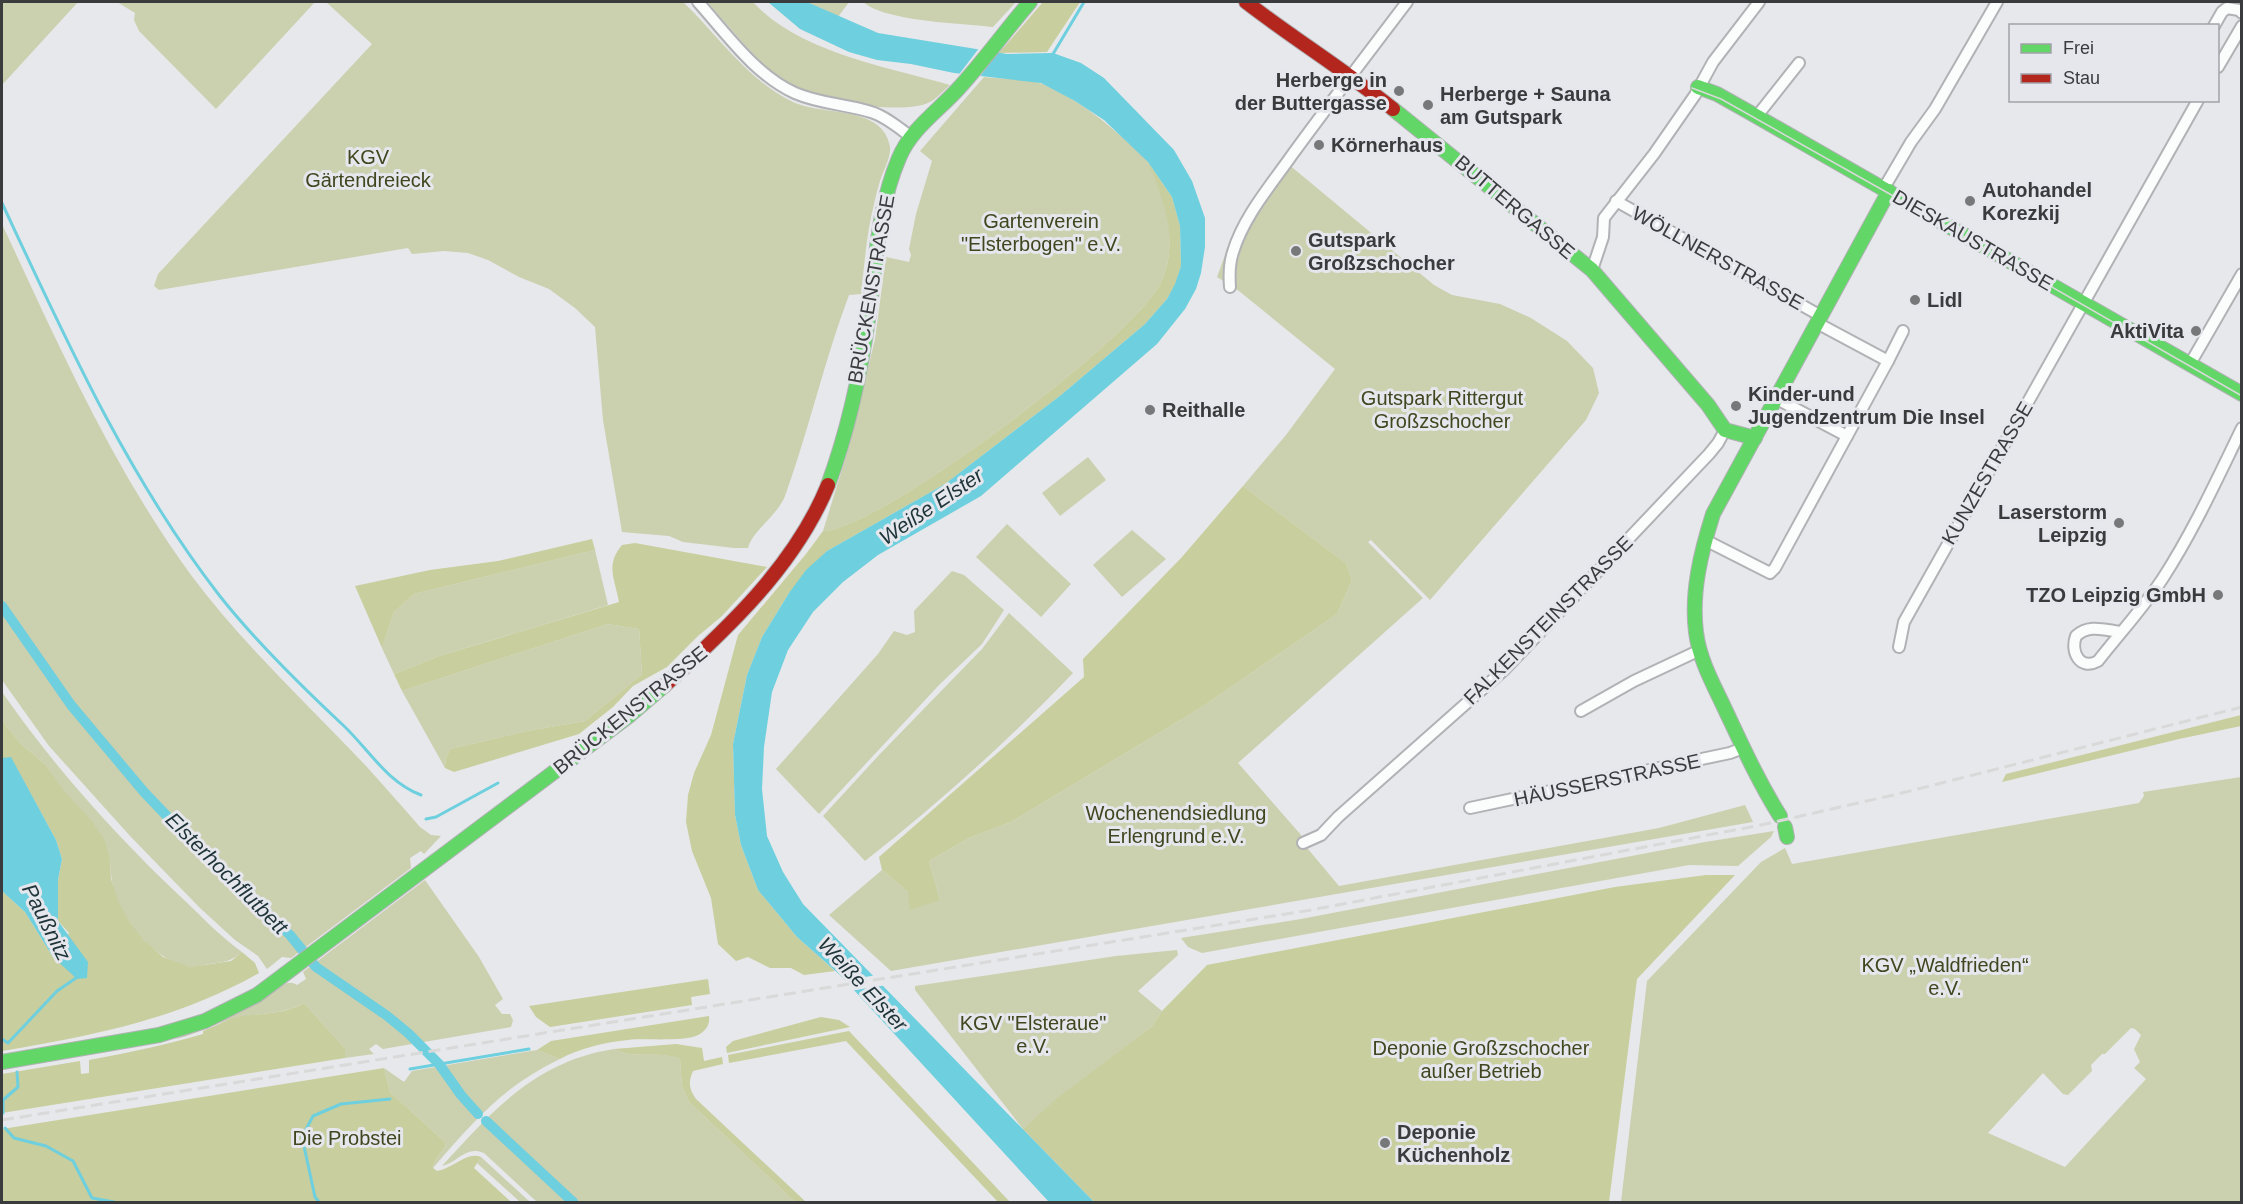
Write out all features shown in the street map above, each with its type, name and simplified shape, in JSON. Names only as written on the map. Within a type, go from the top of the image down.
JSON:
[{"type":"main road","name":"BRÜCKENSTRASSE","points":[[2,1062],[132,1041],[181,1029],[235,1007],[282,978],[630,715],[682,672],[740,612],[798,543],[819,506],[839,448],[865,337],[881,221],[899,156],[910,136],[963,82],[994,42],[1030,2]]},
{"type":"main road","name":"BUTTERGASSE","points":[[1246,2],[1281,29],[1350,75],[1416,126],[1505,198],[1525,218],[1592,270],[1708,405],[1725,430]]},
{"type":"main road","name":"DIESKAUSTRASSE","points":[[1698,87],[1721,96],[1757,116],[2241,394]]},
{"type":"main road","points":[[1784,826],[1759,782],[1700,650],[1695,625],[1695,601],[1705,540],[1713,514],[1777,399],[1886,190]]},
{"type":"main road","points":[[1725,430],[1755,438]]},
{"type":"street","points":[[698,2],[749,58],[779,85],[796,94],[822,102],[873,112],[910,136]]},
{"type":"street","points":[[1230,287],[1228,270],[1233,249],[1253,211],[1273,179],[1407,2]]},
{"type":"street","points":[[1886,190],[1911,142],[1935,109],[1997,2]]},
{"type":"street","points":[[1592,270],[1604,237],[1604,218],[1654,154],[1754,3]]},
{"type":"street","points":[[2215,24],[2227,8],[2239,10],[2241,13]]},
{"type":"street","points":[[2219,64],[2241,26]]},
{"type":"street","points":[[1757,116],[1799,63]]},
{"type":"street","name":"KUNZESTRASSE","points":[[1899,647],[1904,622],[2197,102]]},
{"type":"street","name":"WÖLLNERSTRASSE","points":[[1616,201],[1888,361]]},
{"type":"street","points":[[2190,364],[2241,274]]},
{"type":"street","points":[[1705,540],[1770,573],[1775,568],[1903,332]]},
{"type":"street","points":[[1777,399],[1847,436]]},
{"type":"street","points":[[2121,632],[2162,579],[2197,521],[2241,428]]},
{"type":"street","name":"FALKENSTEINSTRASSE","points":[[1303,843],[1321,835],[1338,817],[1505,669],[1709,454],[1725,430]]},
{"type":"street","points":[[1581,711],[1634,681],[1700,650]]},
{"type":"street","name":"HÄUSSERSTRASSE","points":[[1470,808],[1730,753],[1743,748]]},
{"type":"green space","points":[[2,2],[78,2],[2,85]]},
{"type":"green space","points":[[117,2],[315,2],[216,109],[139,31],[134,20],[135,13]]},
{"type":"green space","name":"KGV Gärtendreieck","points":[[326,2],[683,2],[748,70],[777,93],[805,106],[864,118],[876,124],[885,134],[890,151],[871,217],[861,294],[849,295],[785,496],[754,536],[748,548],[683,542],[669,536],[622,532],[603,420],[595,327],[575,308],[549,289],[519,277],[488,260],[468,253],[444,251],[412,254],[408,248],[159,290],[154,286],[158,274],[372,44]]},
{"type":"green space","points":[[707,2],[753,2],[794,34],[818,45],[845,56],[950,85],[932,101],[919,106],[860,105],[817,96],[788,84],[777,76],[746,46]]},
{"type":"green space","points":[[807,2],[849,2],[838,17]]},
{"type":"green space","points":[[863,2],[1016,2],[993,27],[906,18],[874,9]]},
{"type":"green space","points":[[1043,2],[1080,2],[1047,52],[999,53]]},
{"type":"green space","name":"Gartenverein \"Elsterbogen\" e.V.","points":[[984,77],[1030,81],[1055,90],[1101,119],[1145,158],[1160,191],[1169,229],[1169,254],[1162,280],[1144,306],[1108,342],[1005,426],[896,499],[852,522],[823,531],[849,447],[875,339],[886,257],[909,262],[911,255],[909,249],[916,214],[932,161],[920,151]]},
{"type":"green space","points":[[1282,159],[1434,285],[1452,295],[1500,304],[1531,318],[1567,341],[1593,368],[1599,393],[1586,420],[1430,600],[1371,540],[1368,542],[1423,598],[1238,763],[1301,835],[1303,843],[1339,886],[1659,828],[1745,805],[1753,822],[891,971],[829,915],[882,870],[908,892],[940,900],[929,861],[969,838],[1011,822],[1202,707],[1337,614],[1352,580],[1346,563],[1243,486],[1286,435],[1335,369],[1239,291],[1217,277],[1235,228]]},
{"type":"green space","points":[[1148,162],[1172,197],[1180,226],[1181,266],[1175,285],[1167,299],[1145,324],[1061,395],[945,484],[827,551],[789,593],[762,637],[747,675],[733,744],[735,815],[741,845],[758,890],[797,937],[835,971],[804,975],[791,968],[770,968],[748,957],[736,961],[718,944],[711,898],[692,851],[686,822],[688,795],[694,773],[711,735],[738,635],[823,531],[852,522],[896,499],[948,466],[1005,426],[1060,383],[1108,342],[1144,306],[1162,280],[1169,250],[1164,206]]},
{"type":"green space","name":"Elsterhochflutbett","points":[[2,224],[111,448],[162,534],[191,575],[232,626],[366,766],[420,827],[431,835],[441,836],[424,854],[421,851],[410,858],[411,868],[291,958],[282,957],[267,969],[258,956],[235,940],[200,908],[131,837],[49,746],[2,680]]},
{"type":"green space","points":[[1088,457],[1106,480],[1060,516],[1042,493]]},
{"type":"green space","points":[[1243,486],[1346,563],[1352,580],[1337,614],[1202,707],[1011,822],[969,838],[929,861],[940,900],[910,910],[908,892],[882,870],[879,857],[1084,677],[1083,659],[1182,557]]},
{"type":"green space","points":[[1007,524],[1071,584],[1041,617],[976,557]]},
{"type":"green space","points":[[1132,530],[1166,559],[1122,597],[1093,565]]},
{"type":"green space","points":[[592,539],[595,550],[414,594],[394,612],[382,648],[355,586],[430,570],[498,561]]},
{"type":"green space","points":[[635,543],[767,567],[722,616],[667,667],[633,686],[613,707],[579,734],[454,772],[445,768],[450,749],[527,731],[585,721],[642,674],[639,629],[608,624],[402,691],[394,674],[439,656],[619,602],[613,572],[614,559],[622,545]]},
{"type":"green space","points":[[595,550],[608,605],[439,656],[394,674],[382,648],[394,612],[414,594]]},
{"type":"green space","points":[[952,571],[964,575],[1004,610],[982,644],[939,685],[819,814],[776,769],[878,654],[894,631],[907,635],[915,632],[914,611]]},
{"type":"green space","points":[[1009,613],[1073,673],[972,771],[865,861],[823,816],[982,649]]},
{"type":"green space","points":[[608,624],[639,629],[642,674],[585,721],[527,731],[450,749],[445,768],[402,691]]},
{"type":"green space","points":[[2,692],[43,747],[111,826],[159,876],[242,952],[227,961],[190,967],[167,959],[146,942],[129,922],[117,901],[110,860],[46,765],[22,745],[3,722]]},
{"type":"green space","points":[[2,712],[3,722],[22,745],[46,765],[64,791],[91,820],[105,841],[110,860],[111,879],[118,901],[130,923],[144,940],[163,957],[190,967],[231,961],[242,952],[255,963],[259,973],[196,1003],[134,1024],[70,1039],[2,1051],[2,891],[25,912],[53,957],[69,933],[58,921],[58,880],[62,859],[56,840],[11,758],[2,758]]},
{"type":"green space","points":[[2241,715],[2241,726],[2002,782],[2006,774]]},
{"type":"green space","name":"KGV „Waldfrieden“ e.V.","points":[[2241,777],[2241,1202],[1621,1202],[1647,981],[1761,862],[1785,848],[1792,864],[2139,803],[2144,796],[2143,792]],"holes":[[[2131,1028],[2141,1035],[2134,1049],[2140,1062],[2134,1068],[2146,1079],[2065,1167],[1988,1133],[2043,1073],[2063,1094],[2068,1095],[2092,1071],[2091,1065],[2102,1054],[2105,1054]]]},
{"type":"green space","points":[[1774,831],[1771,837],[1738,866],[1689,865],[1202,953],[1188,947],[1181,938],[1301,919],[1705,842]]},
{"type":"green space","name":"Deponie Großzschocher außer Betrieb","points":[[1706,875],[1735,875],[1637,979],[1609,1202],[1094,1202],[1023,1129],[1056,1099],[1152,1026],[1162,1011],[1207,965],[1615,887]]},
{"type":"green space","name":"Elsterhochflutbett","points":[[425,880],[479,957],[503,999],[495,1005],[502,1014],[510,1014],[513,1020],[511,1027],[383,1049],[376,1044],[369,1049],[374,1054],[345,1058],[345,1048],[304,1003],[286,1010],[227,1021],[175,1039],[240,1012],[287,983],[297,985],[306,979],[303,972]]},
{"type":"green space","name":"KGV \"Elsteraue\" e.V.","points":[[1177,950],[1178,955],[1138,991],[1162,1011],[1152,1026],[1057,1099],[1023,1129],[915,990],[915,986],[1116,956]]},
{"type":"green space","points":[[708,979],[710,994],[691,997],[692,1005],[550,1027],[536,1017],[529,1006]]},
{"type":"green space","points":[[304,1003],[345,1048],[345,1058],[2,1113],[2,1074],[80,1061],[81,1074],[89,1073],[89,1060],[189,1038],[203,1034],[203,1031],[234,1018],[278,1012]]},
{"type":"green space","points":[[709,1016],[705,1030],[692,1037],[611,1042],[560,1059],[537,1050],[551,1041]]},
{"type":"green space","points":[[821,1017],[839,1020],[850,1027],[727,1053],[726,1047],[733,1041]]},
{"type":"green space","points":[[849,1031],[1011,1202],[998,1202],[846,1041],[729,1063],[728,1055]]},
{"type":"green space","points":[[676,1044],[702,1048],[704,1061],[722,1057],[723,1064],[693,1071],[690,1082],[696,1099],[806,1202],[795,1202],[689,1102],[682,1086],[680,1059],[664,1055],[630,1054],[614,1049]]},
{"type":"green space","points":[[614,1049],[630,1054],[664,1055],[680,1059],[682,1086],[689,1102],[795,1202],[537,1202],[484,1153],[472,1151],[442,1166],[498,1108],[538,1077],[586,1055]]},
{"type":"green space","points":[[537,1050],[560,1059],[505,1093],[476,1120],[433,1168],[446,1143],[390,1092],[384,1068],[404,1082],[412,1071]]},
{"type":"green space","name":"Die Probstei","points":[[384,1068],[390,1092],[446,1143],[433,1168],[437,1171],[471,1156],[481,1157],[474,1168],[511,1202],[2,1202],[2,1129]]},
{"type":"green space","points":[[481,1157],[530,1202],[520,1202],[477,1163]]},
{"type":"water","name":"Weiße Elster","points":[[768,2],[807,2],[878,33],[1007,54],[1053,53],[1081,63],[1104,78],[1174,150],[1192,181],[1205,218],[1205,247],[1196,289],[1185,309],[1157,344],[981,496],[878,555],[843,582],[813,612],[788,650],[772,692],[764,747],[762,789],[767,836],[783,872],[803,904],[1094,1202],[1049,1202],[841,976],[797,937],[758,890],[741,845],[735,815],[733,744],[747,675],[762,637],[806,570],[827,551],[945,484],[1061,395],[1145,324],[1167,299],[1175,284],[1181,266],[1180,226],[1172,197],[1148,162],[1104,120],[1075,101],[1041,83],[954,73],[877,60],[849,52],[800,29]]},
{"type":"water","points":[[11,757],[56,840],[62,859],[58,880],[58,921],[88,962],[87,978],[77,979],[53,957],[25,912],[2,891],[2,758]]},
{"type":"pier","points":[[980,47],[1000,50],[978,79],[957,77]]},
{"type":"pier","points":[[877,975],[887,985],[849,991],[841,981]]},
{"type":"waterway","points":[[1053,54],[1084,2]]},
{"type":"waterway","points":[[2,203],[100,405],[155,503],[186,550],[219,595],[279,663],[353,735],[388,774],[421,795]]},
{"type":"waterway","name":"Elsterhochflutbett","points":[[2,606],[71,705],[144,792],[185,835],[290,935],[316,967],[386,1015],[408,1033],[439,1064],[478,1114]]},
{"type":"waterway","points":[[426,819],[436,817],[498,783]]},
{"type":"waterway","name":"Paußnitz","points":[[2,1039],[8,1043],[57,991],[76,978]]},
{"type":"waterway","points":[[410,1069],[529,1049]]},
{"type":"waterway","name":"Paußnitz","points":[[3,1113],[3,1100],[18,1087],[17,1072]]},
{"type":"waterway","points":[[319,1202],[315,1197],[302,1137],[313,1116],[341,1104],[390,1099]]},
{"type":"waterway","name":"Elsterhochflutbett","points":[[486,1121],[573,1202]]},
{"type":"waterway","name":"Paußnitz","points":[[5,1128],[14,1138],[46,1146],[73,1161],[92,1198],[114,1202]]},
{"type":"tram line","points":[[1692,88],[1721,99],[2242,396]]},
{"type":"railway","points":[[2,1120],[1311,910],[1761,825],[1898,794],[2242,707]]},
{"type":"traffic: fast","points":[[828,485],[842,444],[858,379],[882,215],[899,158],[917,129],[967,79],[1030,2]]},
{"type":"traffic: fast","points":[[1698,87],[1717,94],[1749,112],[2242,394]]},
{"type":"traffic: fast","points":[[1393,109],[1592,270],[1708,405],[1725,430],[1755,438]]},
{"type":"traffic: fast","points":[[1780,816],[1750,762],[1703,660],[1695,617],[1698,572],[1713,514],[1889,191]]},
{"type":"traffic: fast","points":[[2,1062],[159,1035],[205,1021],[257,995],[630,715],[664,686]]},
{"type":"traffic: fast","points":[[1785,827],[1787,837]]},
{"type":"traffic: jam","points":[[1246,2],[1393,109]]},
{"type":"traffic: jam","points":[[664,686],[735,619],[778,569],[814,515],[828,485]]},
{"type":"place","name":"Herberge in der Buttergasse","points":[[1399,91]]},
{"type":"place","name":"Herberge + Sauna am Gutspark","points":[[1428,105]]},
{"type":"place","name":"Körnerhaus","points":[[1319,145]]},
{"type":"place","name":"Autohandel Korezkij","points":[[1970,201]]},
{"type":"place","name":"Gutspark Großzschocher","points":[[1296,251]]},
{"type":"place","name":"Lidl","points":[[1915,300]]},
{"type":"place","name":"AktiVita","points":[[2196,331]]},
{"type":"place","name":"Kinder-und Jugendzentrum Die Insel","points":[[1736,406]]},
{"type":"place","name":"Reithalle","points":[[1150,410]]},
{"type":"place","name":"Laserstorm Leipzig","points":[[2119,523]]},
{"type":"place","name":"TZO Leipzig GmbH","points":[[2218,595]]},
{"type":"place","name":"Deponie Küchenholz","points":[[1385,1143]]},
{"type":"park label","name":"Gutspark Rittergut Großzschocher","points":[[1442,410]]},
{"type":"park label","name":"Wochenendsiedlung Erlengrund e.V.","points":[[1176,824]]}]
